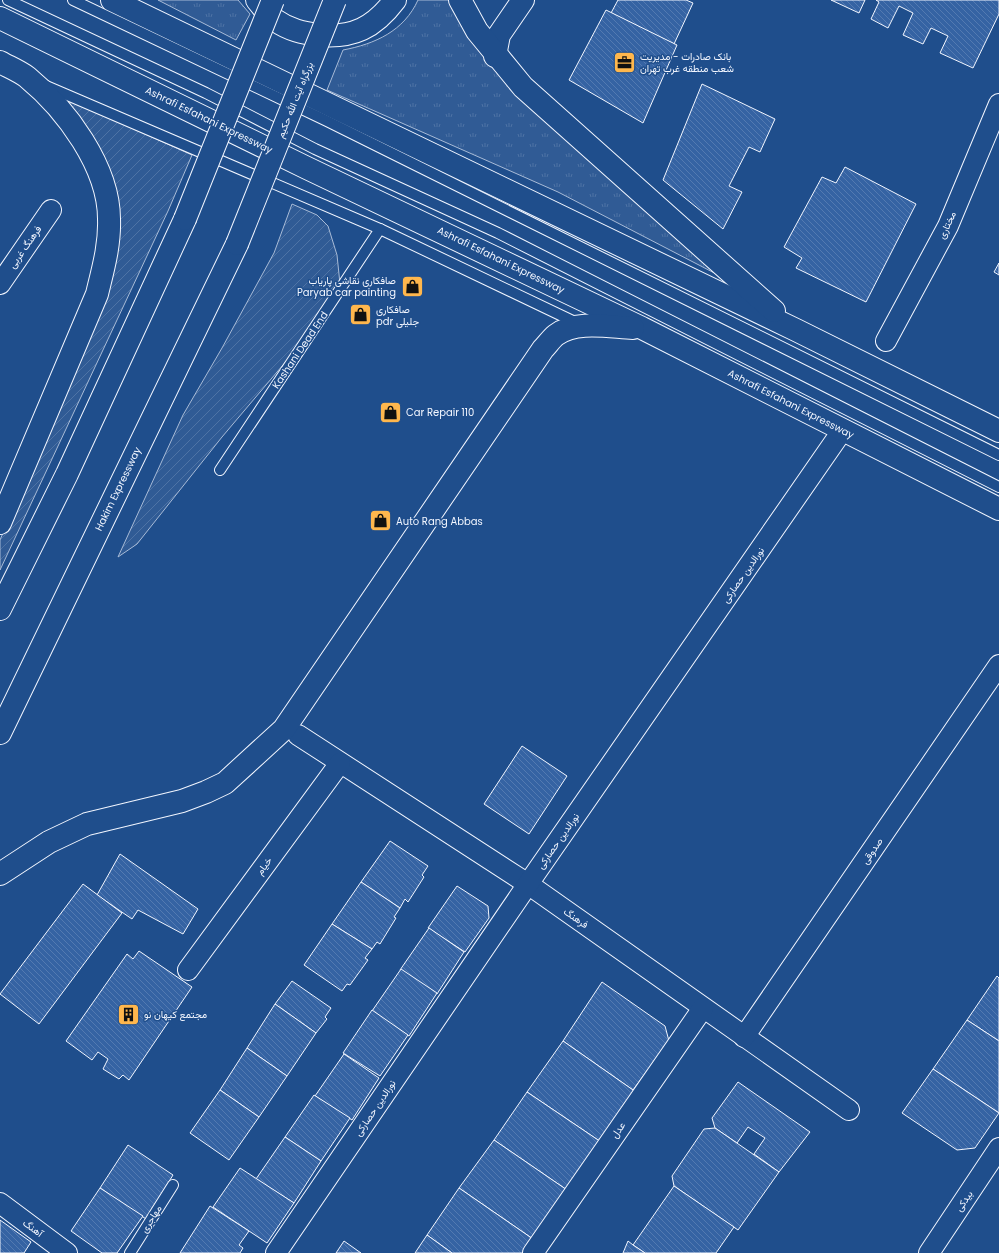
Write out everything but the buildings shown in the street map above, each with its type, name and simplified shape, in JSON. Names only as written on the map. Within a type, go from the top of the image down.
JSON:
[{"type":"main road","points":[[112,0],[796,330],[999,431]]},
{"type":"main road","points":[[257,0],[274,20],[291,30],[307,34],[338,37],[362,29],[385,13],[395,0]]},
{"type":"main road","points":[[0,608],[67,474],[185,219],[273,0]]},
{"type":"main road","name":"بزرگراه آیت الله حکیم","points":[[237,244],[335,0]]},
{"type":"main road","points":[[460,0],[477,30],[496,56],[523,87],[562,124],[796,330]]},
{"type":"main road","points":[[496,56],[500,35],[523,0]]},
{"type":"main road","name":"Ashrafi Esfahani Expressway","points":[[0,18],[307,168],[642,328],[842,431],[999,509]]},
{"type":"main road","points":[[0,62],[26,77],[63,113],[94,159],[104,186],[109,218],[106,256],[97,294],[0,523]]},
{"type":"main road","name":"Hakim Expressway","points":[[0,733],[237,244]]},
{"type":"main road","points":[[0,874],[49,842],[87,824],[182,802],[225,782],[284,729],[543,349],[556,335],[572,328],[642,328]]},
{"type":"street","name":"مختاری","points":[[886,341],[948,226],[999,104]]},
{"type":"street","name":"فرهنگ غربی","points":[[0,284],[50,210]]},
{"type":"street","name":"نورالدین حصارکی","points":[[276,1253],[528,884],[842,431]]},
{"type":"street","name":"صدوقی","points":[[744,1036],[999,665]]},
{"type":"street","name":"فرهنگ","points":[[298,735],[528,884],[849,1110]]},
{"type":"street","name":"خیام","points":[[188,970],[340,763]]},
{"type":"street","name":"عدل","points":[[533,1253],[703,1008]]},
{"type":"street","name":"بیدکی","points":[[933,1251],[999,1148]]},
{"type":"street","name":"آهنگ","points":[[0,1202],[67,1253]]},
{"type":"lane","points":[[8,0],[206,93],[315,149],[498,233],[999,487]]},
{"type":"lane","points":[[73,0],[327,121],[999,455]]},
{"type":"lane","points":[[26,77],[380,230],[584,327]]},
{"type":"lane","name":"Kashani Dead End","points":[[220,470],[380,230]]},
{"type":"lane","name":"مهاجری","points":[[130,1253],[173,1185]]},
{"type":"green space","points":[[158,0],[238,0],[250,14],[236,40]]},
{"type":"green space","points":[[418,0],[450,0],[724,278],[558,192],[327,90],[343,50],[377,40],[397,28],[412,11]]},
{"type":"green space","points":[[67,99],[192,155],[168,211],[0,570],[0,540],[111,278],[96,145]]},
{"type":"green space","points":[[292,204],[317,215],[328,226],[337,255],[340,284],[310,333],[222,437],[137,544],[118,557],[183,415],[274,253]]},
{"type":"place","name":"بانک صادرات - مدیریت شعب منطقه غرب تهران","points":[[624,62]]},
{"type":"place","name":"صافکاری نقاشی پاریاب Paryab car painting","points":[[412,286]]},
{"type":"place","name":"صافکاری pdr جلیلی","points":[[361,315]]},
{"type":"place","name":"Car Repair 110","points":[[390,412]]},
{"type":"place","name":"Auto Rang Abbas","points":[[380,521]]},
{"type":"place","name":"مجتمع کیهان نو","points":[[129,1014]]}]
